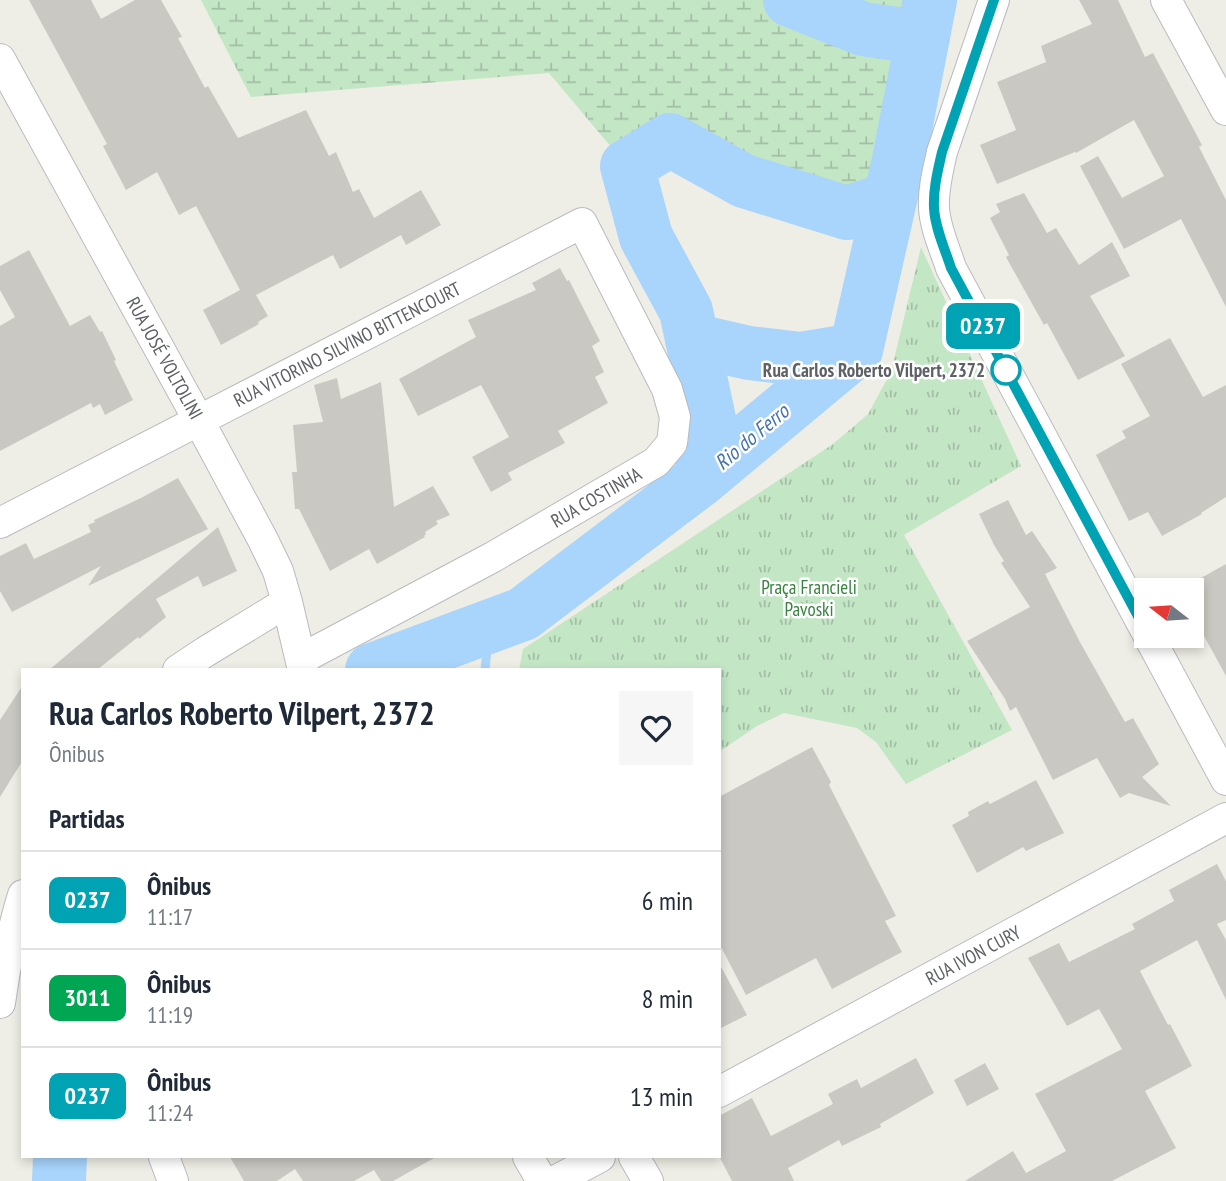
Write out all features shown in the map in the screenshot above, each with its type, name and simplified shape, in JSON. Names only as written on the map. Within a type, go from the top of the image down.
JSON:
[{"type":"street","points":[[994,0],[942,152],[936,177],[934,209],[951,268],[1134,609]]},
{"type":"street","points":[[1166,0],[1226,110]]},
{"type":"street","name":"RUA JOSÉ VOLTOLINI","points":[[0,59],[263,540],[278,571],[288,603],[302,666]]},
{"type":"street","name":"RUA VITORINO SILVINO BITTENCOURT","points":[[0,523],[582,223]]},
{"type":"street","name":"RUA COSTINHA","points":[[302,666],[656,462],[672,443],[675,417],[667,389],[582,223]]},
{"type":"street","points":[[181,668],[288,603]]},
{"type":"street","points":[[1155,648],[1226,780]]},
{"type":"street","name":"RUA IVON CURY","points":[[721,1092],[1226,818]]},
{"type":"street","points":[[0,1003],[21,902]]},
{"type":"street","points":[[164,1158],[173,1181]]},
{"type":"street","points":[[529,1158],[542,1181]]},
{"type":"street","points":[[555,1181],[598,1158]]},
{"type":"street","points":[[635,1158],[648,1181]]},
{"type":"green space","points":[[201,0],[930,0],[899,160],[847,213],[744,181],[670,141],[627,166],[549,73],[251,97]]},
{"type":"green space","name":"Praça Francieli Pavoski","points":[[921,247],[1021,466],[904,535],[1012,730],[906,784],[876,742],[857,728],[784,713],[757,726],[721,751],[721,668],[519,668],[523,649],[833,444],[868,414],[891,372]]},
{"type":"building","points":[[29,0],[91,0],[101,19],[135,0],[161,0],[182,37],[178,38],[205,88],[208,86],[238,138],[306,110],[329,156],[336,152],[353,192],[359,189],[374,218],[421,190],[441,225],[406,245],[401,235],[340,269],[333,255],[256,295],[268,316],[221,345],[203,310],[240,290],[196,206],[179,215],[157,172],[126,190],[103,146],[107,144]]},
{"type":"building","points":[[1079,0],[1118,0],[1145,57],[1153,53],[1202,145],[1199,147],[1226,200],[1226,307],[1181,219],[1124,249],[1080,166],[1098,156],[1122,198],[1164,176],[1134,120],[1076,153],[997,184],[980,145],[1016,130],[997,82],[1046,62],[1041,46],[1092,24]]},
{"type":"building","points":[[1024,193],[1047,233],[1056,228],[1079,265],[1112,242],[1130,276],[1090,296],[1125,356],[1078,380],[1047,323],[1044,325],[1007,259],[1009,255],[990,218],[1000,212],[996,204]]},
{"type":"building","points":[[29,250],[70,326],[90,315],[100,332],[102,331],[133,400],[105,415],[100,404],[93,408],[91,403],[0,451],[0,326],[15,317],[0,290],[0,266]]},
{"type":"building","points":[[560,268],[567,281],[569,280],[600,341],[592,346],[604,372],[595,377],[608,403],[558,431],[565,443],[508,473],[512,480],[491,492],[472,457],[509,437],[481,385],[418,416],[399,379],[476,337],[468,320],[536,290],[532,283]]},
{"type":"building","points":[[1170,338],[1203,397],[1226,385],[1226,497],[1162,536],[1148,512],[1129,521],[1096,455],[1126,438],[1122,431],[1150,416],[1121,364]]},
{"type":"building","points":[[337,378],[341,399],[381,382],[394,507],[433,486],[450,515],[436,521],[438,524],[425,532],[425,537],[377,564],[369,549],[330,571],[299,509],[295,509],[292,472],[297,472],[293,425],[323,422],[314,385]]},
{"type":"building","points":[[178,478],[208,529],[88,586],[101,566],[12,612],[0,591],[0,556],[26,543],[34,559],[91,532],[88,525],[95,522],[94,520]]},
{"type":"building","points":[[1008,500],[1026,535],[1032,531],[1057,568],[1045,574],[1081,644],[1125,722],[1133,718],[1159,764],[1142,777],[1171,806],[1129,793],[1120,798],[1097,758],[1053,780],[1016,707],[1010,711],[967,641],[1030,607],[1001,563],[1004,561],[979,514]]},
{"type":"building","points":[[218,527],[237,571],[203,587],[198,576],[156,599],[166,617],[99,668],[51,668]]},
{"type":"building","points":[[1226,564],[1226,676],[1204,636],[1204,578],[1201,578]]},
{"type":"building","points":[[21,688],[21,763],[0,797],[0,720]]},
{"type":"building","points":[[812,747],[896,916],[885,921],[902,952],[832,989],[816,958],[746,995],[721,947],[721,796]]},
{"type":"building","points":[[1036,780],[1064,833],[1026,851],[1023,847],[977,873],[952,825],[988,801],[990,804]]},
{"type":"building","points":[[1217,864],[1226,881],[1226,920],[1217,924],[1226,940],[1226,1000],[1197,940],[1140,971],[1192,1066],[1145,1091],[1176,1148],[1112,1181],[965,1181],[1013,1151],[1026,1173],[1066,1151],[1035,1094],[1122,1049],[1099,1009],[1067,1026],[1028,958],[1059,943],[1069,962],[1135,929],[1132,924],[1174,901],[1169,890]]},
{"type":"building","points":[[721,967],[747,1015],[721,1028]]},
{"type":"building","points":[[916,1058],[934,1093],[880,1124],[881,1127],[842,1146],[839,1140],[788,1168],[794,1181],[732,1181],[720,1158],[721,1115],[752,1098],[771,1136],[833,1104],[828,1094],[857,1079],[861,1088]]},
{"type":"building","points":[[985,1063],[999,1089],[967,1106],[954,1080]]},
{"type":"building","points":[[231,1158],[434,1158],[393,1181],[381,1181],[374,1170],[354,1181],[303,1181],[295,1169],[277,1181],[244,1181]]},
{"type":"waterway","points":[[790,0],[863,29],[923,38]]},
{"type":"waterway","name":"Rio do Ferro","points":[[377,668],[523,614],[700,480],[856,350],[899,160],[930,0]]},
{"type":"waterway","points":[[700,480],[709,419],[686,311],[646,237],[627,166],[670,140],[744,181],[847,213],[890,199]]},
{"type":"waterway","points":[[692,340],[749,353],[801,359],[856,350]]},
{"type":"waterway","points":[[485,668],[489,627]]},
{"type":"waterway","name":"Rio do Ferro","points":[[59,1181],[60,1158]]},
{"type":"bus line","name":"0237","points":[[994,0],[942,152],[936,177],[934,209],[951,268],[1134,609]]},
{"type":"place","name":"Rua Carlos Roberto Vilpert, 2372","points":[[1006,370]]}]
